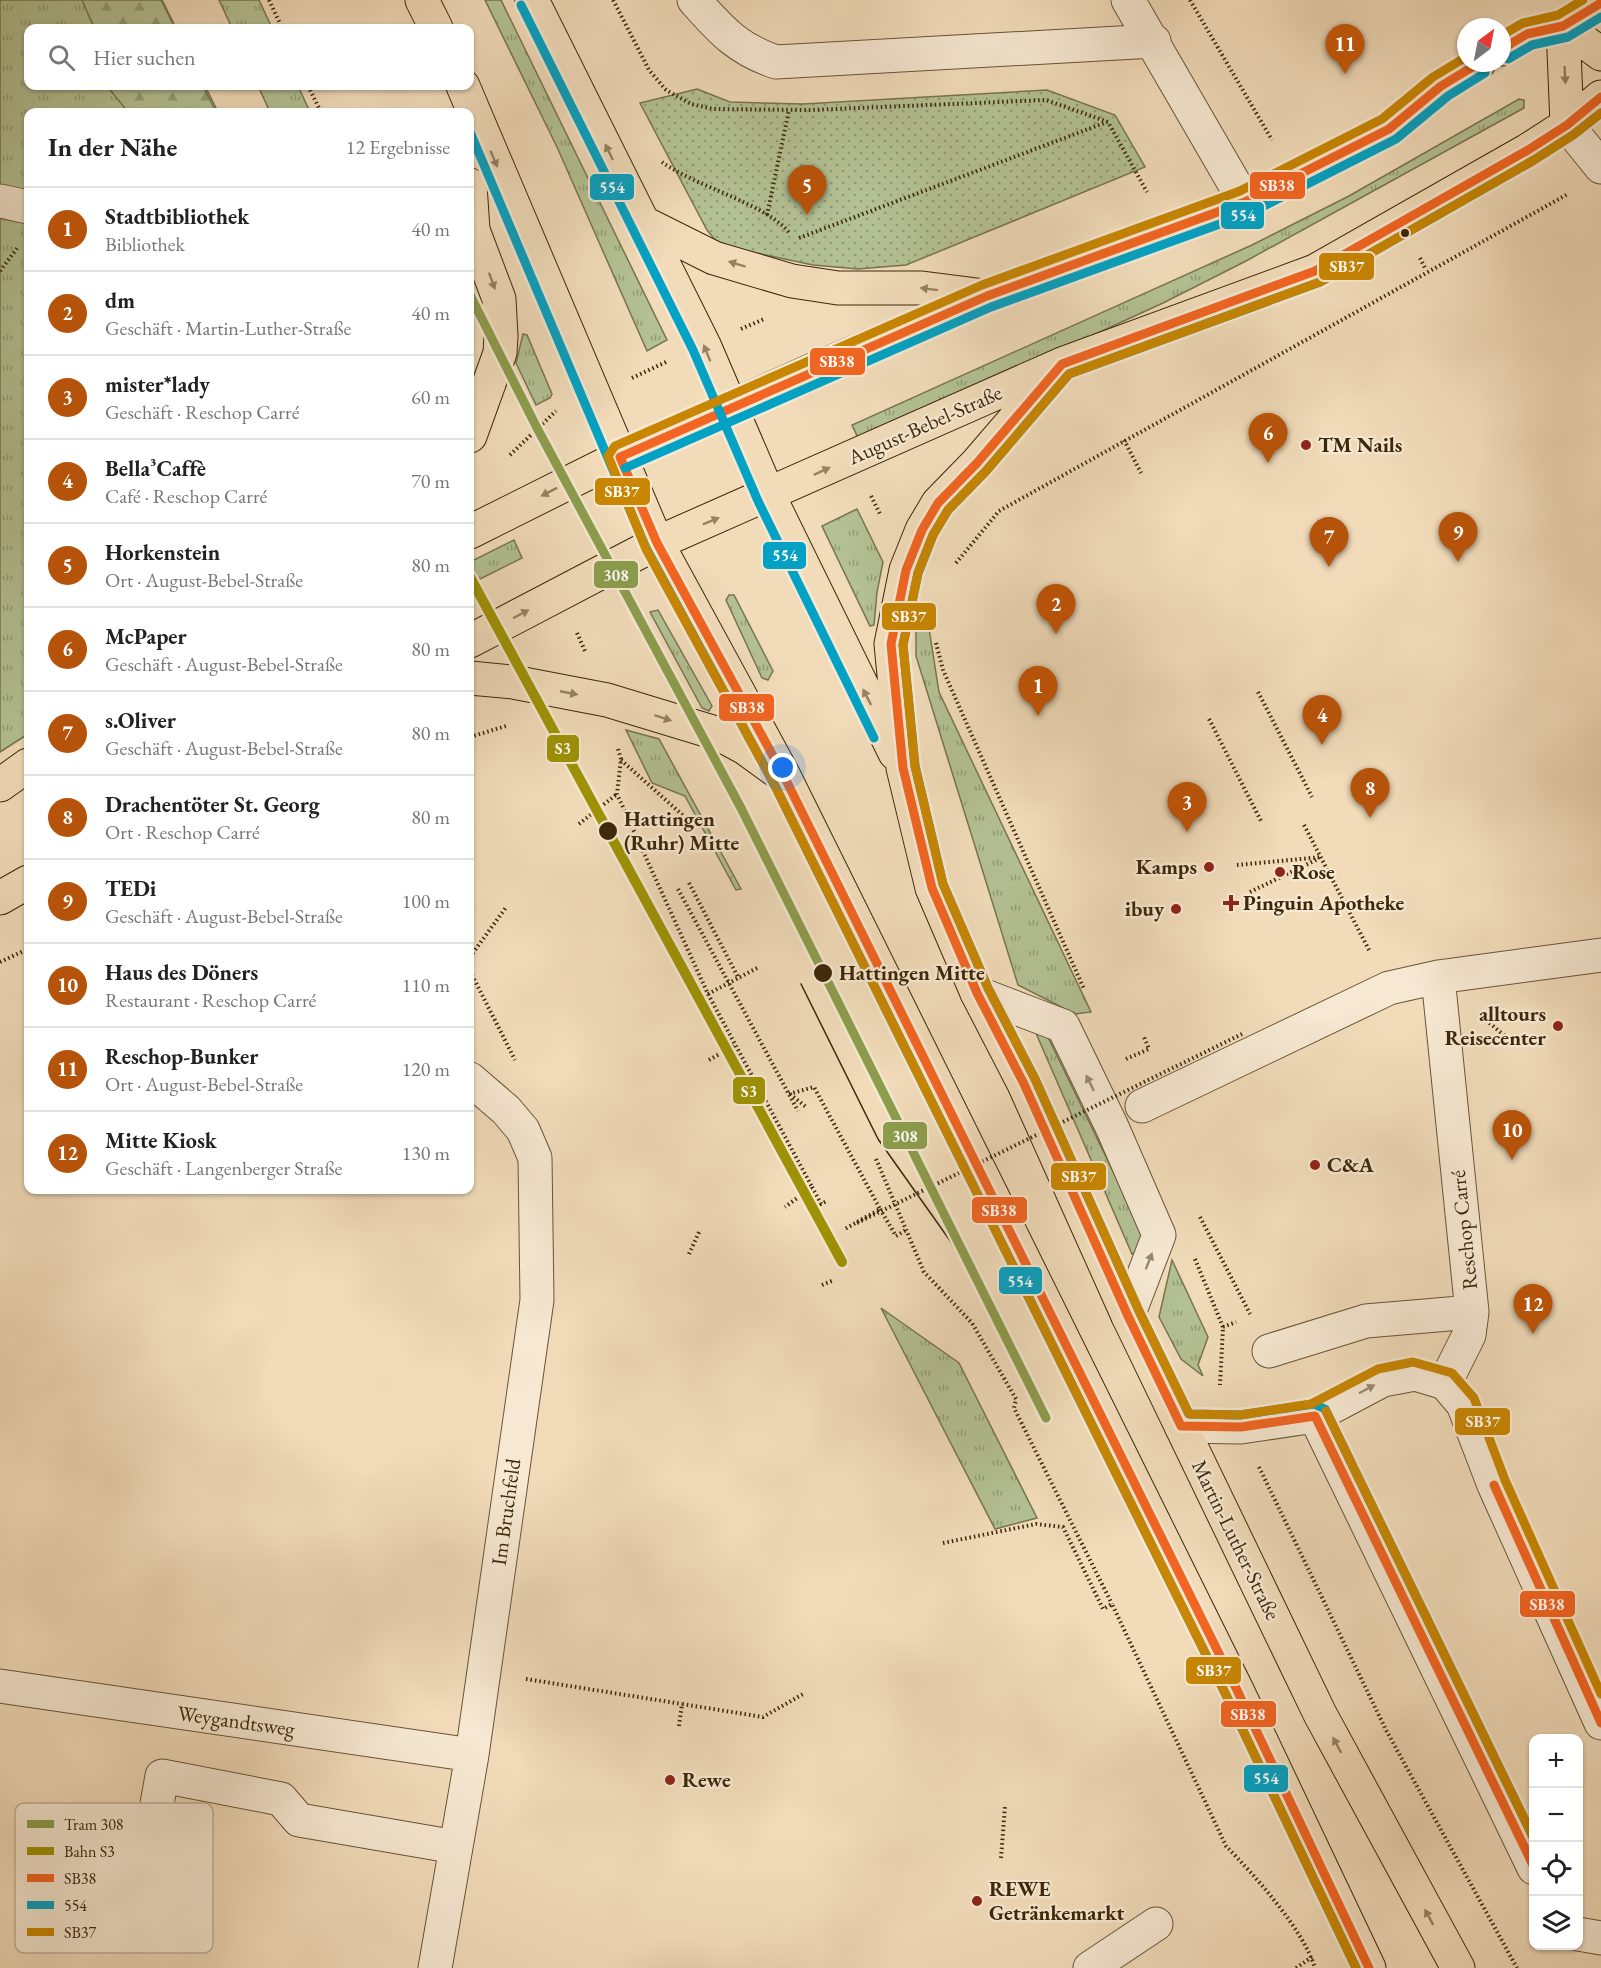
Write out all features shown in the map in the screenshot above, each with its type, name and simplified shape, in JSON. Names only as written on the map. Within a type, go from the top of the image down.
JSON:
[{"type":"main road","points":[[422,0],[434,24]]},
{"type":"main road","name":"Martin-Luther-Straße","points":[[532,0],[704,345],[729,408],[769,496],[903,768]]},
{"type":"main road","points":[[1511,44],[1527,34],[1563,26],[1601,3]]},
{"type":"main road","points":[[1563,26],[1601,54]]},
{"type":"main road","points":[[1563,26],[1567,125]]},
{"type":"main road","points":[[474,530],[620,457],[987,296],[1245,202],[1389,129],[1441,86],[1464,72]]},
{"type":"main road","points":[[462,90],[464,108]]},
{"type":"main road","points":[[464,90],[471,108]]},
{"type":"main road","name":"August-Bebel-Straße","points":[[769,496],[1062,364],[1315,271],[1508,162],[1567,125],[1601,97]]},
{"type":"main road","points":[[474,114],[657,543],[784,776],[1238,1690],[1369,1968]]},
{"type":"main road","points":[[644,223],[714,258],[792,281],[838,288],[922,288],[987,296]]},
{"type":"main road","points":[[474,233],[499,299],[501,336],[500,353],[474,425]]},
{"type":"main road","name":"Martin-Luther-Straße","points":[[1062,364],[977,463],[938,503],[906,570],[891,644],[903,768],[932,888],[977,993],[1024,1084],[1128,1316],[1320,1714],[1458,1968]]},
{"type":"main road","points":[[474,639],[657,543],[769,496]]},
{"type":"main road","points":[[474,678],[523,684],[607,700],[719,734],[745,748],[784,776]]},
{"type":"main road","points":[[0,785],[24,768]]},
{"type":"main road","points":[[0,897],[24,884]]},
{"type":"street","points":[[694,0],[730,40],[751,54],[776,62],[1154,41]]},
{"type":"street","points":[[1128,0],[1154,41],[1245,202]]},
{"type":"street","points":[[1567,125],[1601,167]]},
{"type":"street","points":[[0,201],[24,206]]},
{"type":"street","points":[[1133,1097],[1389,988],[1438,978],[1601,955]]},
{"type":"street","name":"Reschop Carré","points":[[1269,1351],[1366,1321],[1472,1312],[1438,978]]},
{"type":"street","points":[[977,993],[1063,1026],[1112,1128],[1159,1235],[1128,1316]]},
{"type":"street","name":"Im Bruchfeld","points":[[435,1968],[472,1755],[537,1300],[535,1158],[523,1130],[506,1110],[474,1082]]},
{"type":"street","points":[[1445,1383],[1469,1335],[1472,1312]]},
{"type":"street","points":[[1181,1426],[1241,1427],[1315,1416],[1383,1380],[1415,1374],[1445,1383],[1463,1404],[1494,1485],[1601,1723]]},
{"type":"street","points":[[1315,1416],[1529,1860]]},
{"type":"street","name":"Weygandtsweg","points":[[0,1686],[472,1755]]},
{"type":"street","points":[[157,1803],[162,1776],[281,1799],[299,1820],[456,1847]]},
{"type":"street","points":[[1090,1968],[1156,1923]]},
{"type":"street","points":[[1583,1935],[1601,1938]]},
{"type":"path","points":[[269,0],[280,24]]},
{"type":"path","points":[[613,0],[649,70],[666,90],[691,104],[713,109],[789,110],[1046,100],[1107,122],[1168,229]]},
{"type":"path","points":[[1190,0],[1293,177]]},
{"type":"path","points":[[310,90],[319,108]]},
{"type":"path","points":[[767,215],[789,110]]},
{"type":"path","points":[[660,161],[679,175],[767,215],[786,228],[794,240],[1107,122]]},
{"type":"path","points":[[955,565],[999,512],[1575,189]]},
{"type":"path","points":[[0,271],[21,243]]},
{"type":"path","points":[[736,331],[763,319],[774,321]]},
{"type":"path","points":[[508,456],[552,413],[560,410]]},
{"type":"path","points":[[1124,440],[1141,473]]},
{"type":"path","points":[[934,635],[943,669],[1088,999]]},
{"type":"path","points":[[1258,692],[1312,797]]},
{"type":"path","points":[[1209,719],[1261,821]]},
{"type":"path","points":[[621,759],[697,828]]},
{"type":"path","points":[[579,824],[617,794],[708,994],[821,1204],[827,1201]]},
{"type":"path","points":[[1304,825],[1389,988]]},
{"type":"path","points":[[1238,865],[1322,857]]},
{"type":"path","points":[[1250,892],[1322,857]]},
{"type":"path","points":[[689,883],[738,979]]},
{"type":"path","points":[[678,889],[798,1111]]},
{"type":"path","points":[[474,951],[507,906]]},
{"type":"path","points":[[0,962],[24,951]]},
{"type":"path","points":[[708,994],[759,967]]},
{"type":"path","points":[[880,1209],[845,1229],[1242,1034]]},
{"type":"path","points":[[709,1060],[735,1044]]},
{"type":"path","points":[[789,1094],[814,1087],[896,1236],[906,1230]]},
{"type":"path","points":[[789,1094],[806,1107]]},
{"type":"path","points":[[876,1159],[924,1272],[972,1323],[1016,1399],[1014,1408],[1112,1604],[1226,1846],[1253,1875],[1312,1957],[1316,1968]]},
{"type":"path","points":[[785,1208],[812,1187]]},
{"type":"path","points":[[1197,1211],[1269,1351]]},
{"type":"path","points":[[689,1254],[700,1230]]},
{"type":"path","points":[[1192,1251],[1223,1327],[1220,1385],[1386,1730],[1517,1968]]},
{"type":"path","points":[[822,1286],[834,1280]]},
{"type":"path","points":[[943,1543],[1036,1524],[1063,1527],[1103,1609],[1112,1604]]},
{"type":"path","points":[[536,1681],[763,1717],[803,1694]]},
{"type":"path","points":[[679,1726],[682,1704]]},
{"type":"path","points":[[1001,1858],[1005,1806]]},
{"type":"path","points":[[1296,1968],[1312,1957]]},
{"type":"green space","points":[[0,0],[162,0],[174,24],[24,24],[24,90],[207,90],[216,108],[24,108],[24,737],[0,752]]},
{"type":"green space","points":[[82,0],[161,0],[173,24],[92,24]]},
{"type":"green space","points":[[219,0],[259,0],[270,24],[230,24]]},
{"type":"green space","points":[[485,0],[501,0],[667,340],[647,351],[557,147]]},
{"type":"green space","points":[[697,89],[730,102],[803,104],[1047,90],[1115,115],[1145,167],[906,265],[858,269],[813,265],[728,247],[716,241],[707,230],[640,103]]},
{"type":"green space","points":[[110,90],[205,90],[214,108],[125,108]]},
{"type":"green space","points":[[260,90],[300,90],[308,108],[268,108]]},
{"type":"green space","points":[[1519,99],[1524,100],[1524,108],[1246,261],[1163,303],[860,442],[852,425],[1252,245],[1349,196]]},
{"type":"green space","points":[[523,334],[527,335],[552,394],[550,398],[536,405],[516,363]]},
{"type":"green space","points":[[857,509],[883,562],[874,625],[870,626],[822,526]]},
{"type":"green space","points":[[514,540],[522,558],[474,582],[474,560]]},
{"type":"green space","points":[[729,595],[734,595],[773,671],[768,680],[762,678],[726,600]]},
{"type":"green space","points":[[658,610],[712,706],[709,711],[702,708],[650,612]]},
{"type":"green space","points":[[916,610],[928,622],[939,692],[1091,1012],[1075,1014],[1018,985],[916,656]]},
{"type":"green space","points":[[626,730],[659,739],[741,889],[736,890],[685,796],[652,783]]},
{"type":"green space","points":[[1032,1024],[1046,1033],[1142,1231],[1137,1252],[1132,1254]]},
{"type":"green space","points":[[1172,1260],[1208,1337],[1198,1365],[1203,1376],[1181,1359],[1159,1317]]},
{"type":"green space","points":[[881,1308],[959,1363],[1037,1518],[995,1529]]},
{"type":"tram line","name":"308","points":[[474,303],[537,428],[741,808],[1046,1418]]},
{"type":"tram line","points":[[801,984],[878,1139],[951,1242],[1004,1335]]},
{"type":"rail line","name":"S3","points":[[474,584],[842,1262]]},
{"type":"transit line","name":"SB37","points":[[1511,30],[1523,23],[1558,15],[1583,0]]},
{"type":"transit line","name":"SB38","points":[[1511,44],[1527,34],[1563,26],[1601,3]]},
{"type":"transit line","name":"554","points":[[521,5],[693,350],[758,501],[874,738]]},
{"type":"transit line","name":"554","points":[[1511,57],[1532,45],[1568,37],[1601,17]]},
{"type":"transit line","name":"SB37","points":[[1356,1968],[1226,1695],[773,782],[646,549],[608,456],[615,446],[982,285],[1240,191],[1382,119],[1433,77],[1457,62]]},
{"type":"transit line","name":"SB38","points":[[620,457],[987,296],[1245,202],[1389,129],[1441,86],[1464,72]]},
{"type":"transit line","name":"554","points":[[625,468],[991,307],[1250,213],[1396,139],[1448,96],[1485,73]]},
{"type":"transit line","name":"SB38","points":[[1181,1426],[1128,1316],[1024,1084],[977,993],[932,888],[903,768],[891,644],[906,570],[922,530],[938,503],[977,463],[1062,364],[1315,271],[1528,150],[1567,125],[1601,97]]},
{"type":"transit line","name":"554","points":[[1529,1829],[1325,1409],[1314,1404],[1240,1415],[1189,1414],[1139,1311],[1035,1079],[988,988],[943,884],[915,766],[903,645],[918,573],[933,535],[948,510],[986,471],[1069,374],[1320,282],[1534,160],[1573,135],[1601,113]]},
{"type":"transit line","name":"SB37","points":[[1601,113],[1573,135],[1534,160],[1320,282],[1069,374],[986,471],[948,510],[933,535],[918,573],[903,645],[915,766],[943,884],[988,988],[1035,1079],[1139,1311],[1189,1414],[1240,1415],[1311,1404],[1378,1369],[1413,1362],[1452,1373],[1474,1398],[1505,1480],[1601,1694]]},
{"type":"transit line","name":"554","points":[[474,141],[646,548],[773,782],[1226,1695],[1356,1968]]},
{"type":"transit line","name":"SB38","points":[[620,457],[657,543],[784,776],[1237,1690],[1369,1968]]},
{"type":"transit line","name":"SB37","points":[[1326,1411],[1529,1829]]},
{"type":"transit line","name":"SB38","points":[[1315,1416],[1529,1857]]},
{"type":"transit line","name":"SB38","points":[[1181,1426],[1241,1427],[1315,1416]]},
{"type":"transit line","name":"SB38","points":[[1494,1485],[1601,1723]]},
{"type":"place","name":"Reschop-Bunker","points":[[1345,74]]},
{"type":"place","name":"Horkenstein","points":[[807,215]]},
{"type":"place","name":"TM Nails","points":[[1306,445]]},
{"type":"place","name":"McPaper","points":[[1268,463]]},
{"type":"place","name":"TEDi","points":[[1458,562]]},
{"type":"place","name":"s.Oliver","points":[[1329,567]]},
{"type":"place","name":"dm","points":[[1056,634]]},
{"type":"place","name":"Stadtbibliothek","points":[[1038,716]]},
{"type":"place","name":"Bella³Caffè","points":[[1322,745]]},
{"type":"place","name":"Drachentöter St. Georg","points":[[1370,818]]},
{"type":"place","name":"Hattingen (Ruhr) Mitte","points":[[608,831]]},
{"type":"place","name":"mister*lady","points":[[1187,832]]},
{"type":"place","name":"Kamps","points":[[1209,867]]},
{"type":"place","name":"Rose","points":[[1280,872]]},
{"type":"place","name":"Pinguin Apotheke","points":[[1231,903]]},
{"type":"place","name":"ibuy","points":[[1176,909]]},
{"type":"place","name":"Hattingen Mitte","points":[[823,973]]},
{"type":"place","name":"alltours Reisecenter","points":[[1558,1026]]},
{"type":"place","name":"Haus des Döners","points":[[1512,1160]]},
{"type":"place","name":"C&A","points":[[1315,1165]]},
{"type":"place","name":"Mitte Kiosk","points":[[1533,1334]]},
{"type":"place","name":"Rewe","points":[[670,1780]]},
{"type":"place","name":"REWE Getränkemarkt","points":[[977,1901]]}]
